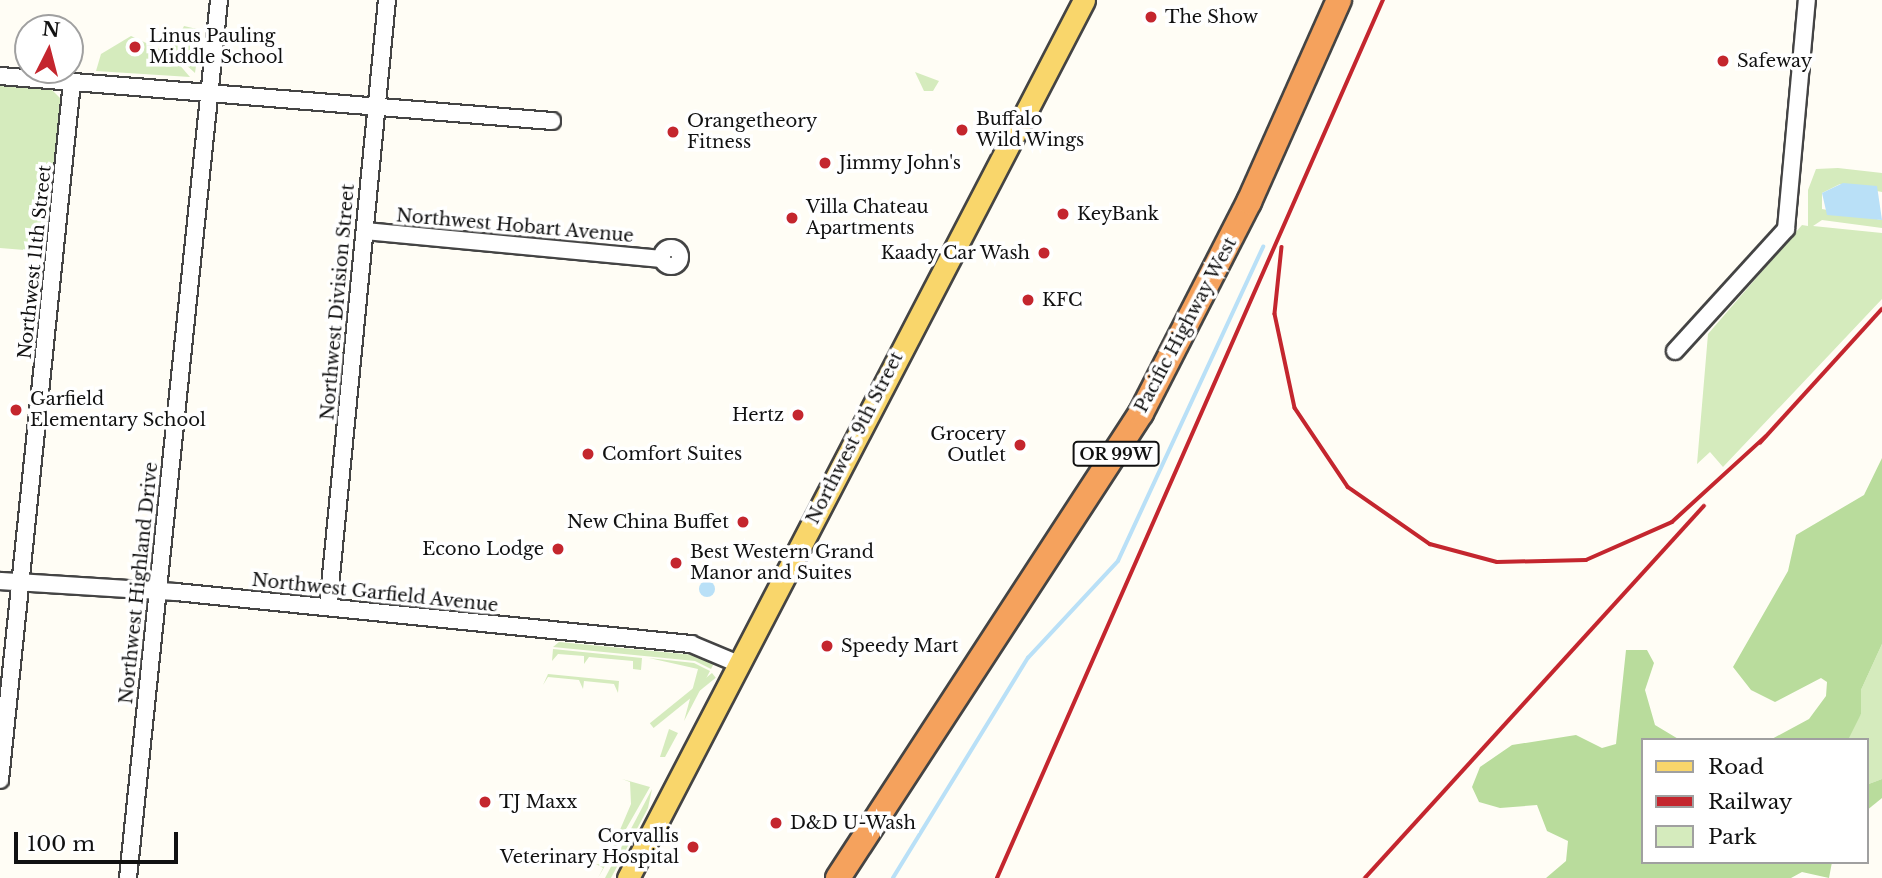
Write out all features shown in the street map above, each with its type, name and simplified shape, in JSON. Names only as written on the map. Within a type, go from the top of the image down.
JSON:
[{"type":"highway","name":"Pacific Highway West","points":[[838,878],[1141,413],[1249,202],[1339,0]]},
{"type":"main road","name":"Northwest 9th Street","points":[[628,878],[741,665],[1084,0]]},
{"type":"street","name":"Northwest Highland Drive","points":[[128,878],[219,0]]},
{"type":"street","name":"Northwest Division Street","points":[[328,607],[387,0]]},
{"type":"street","points":[[1675,351],[1786,229],[1807,0]]},
{"type":"street","points":[[84,83],[552,121]]},
{"type":"street","name":"Northwest 11th Street","points":[[0,780],[72,84]]},
{"type":"street","name":"Northwest Hobart Avenue","points":[[365,230],[662,259]]},
{"type":"street","name":"Northwest Garfield Avenue","points":[[0,581],[328,607],[691,643],[741,665]]},
{"type":"green space","points":[[184,26],[201,30],[195,73],[171,51]]},
{"type":"green space","points":[[131,36],[170,54],[190,77],[96,71],[101,54]]},
{"type":"green space","points":[[915,72],[939,81],[933,91],[924,91]]},
{"type":"green space","points":[[0,86],[52,90],[64,102],[49,252],[0,248]]},
{"type":"green space","points":[[1838,168],[1882,173],[1882,192],[1840,184],[1822,193],[1822,209],[1882,220],[1882,228],[1822,220],[1813,226],[1882,233],[1882,299],[1723,467],[1710,452],[1697,464],[1708,334],[1802,225],[1808,226],[1808,190],[1816,169]]},
{"type":"green space","points":[[1882,458],[1882,644],[1861,690],[1861,714],[1849,738],[1774,738],[1809,719],[1826,696],[1827,682],[1821,678],[1775,702],[1751,690],[1733,667],[1788,571],[1796,535],[1864,495]]},
{"type":"green space","points":[[559,642],[695,655],[714,663],[711,669],[695,661],[553,647]]},
{"type":"green space","points":[[1882,644],[1882,779],[1868,784],[1868,738],[1848,738],[1847,733],[1861,714],[1861,690]]},
{"type":"green space","points":[[553,649],[642,658],[641,670],[633,669],[633,661],[589,657],[584,664],[584,656],[558,654],[552,661]]},
{"type":"green space","points":[[1626,650],[1647,650],[1654,663],[1645,690],[1655,725],[1677,738],[1640,738],[1640,864],[1832,864],[1829,878],[1802,872],[1791,878],[1546,878],[1566,861],[1568,841],[1547,831],[1537,805],[1500,808],[1479,802],[1472,787],[1480,767],[1512,745],[1576,735],[1602,748],[1616,744]]},
{"type":"green space","points":[[649,658],[694,663],[710,671],[684,721],[698,669]]},
{"type":"green space","points":[[712,673],[716,678],[654,728],[650,723]]},
{"type":"green space","points":[[548,674],[619,681],[618,693],[614,684],[584,681],[583,689],[579,680],[548,677],[543,685]]},
{"type":"green space","points":[[669,729],[678,733],[665,757],[660,757]]},
{"type":"green space","points":[[622,779],[650,787],[598,878],[603,868],[596,864],[605,865],[631,804],[630,782]]},
{"type":"green space","points":[[1882,779],[1882,798],[1868,809],[1868,784]]},
{"type":"green space","points":[[652,789],[648,808],[611,878],[605,878]]},
{"type":"water","points":[[1843,183],[1877,186],[1882,220],[1827,215],[1822,193]]},
{"type":"water","points":[[704,581],[710,581],[715,589],[713,595],[704,597],[699,592],[699,586]]},
{"type":"waterway","points":[[893,878],[1028,658],[1118,561],[1263,247]]},
{"type":"railway","points":[[997,878],[1383,0]]},
{"type":"railway","points":[[1282,247],[1275,314],[1295,408],[1348,487],[1430,544],[1497,562],[1586,560],[1672,522],[1765,437]]},
{"type":"railway","points":[[1760,443],[1882,309]]},
{"type":"railway","points":[[1365,878],[1704,506]]},
{"type":"place","name":"The Show","points":[[1151,17]]},
{"type":"place","name":"Linus Pauling Middle School","points":[[135,47]]},
{"type":"place","name":"Safeway","points":[[1723,61]]},
{"type":"place","name":"Buffalo Wild Wings","points":[[962,130]]},
{"type":"place","name":"Orangetheory Fitness","points":[[673,132]]},
{"type":"place","name":"Jimmy John's","points":[[825,163]]},
{"type":"place","name":"KeyBank","points":[[1063,214]]},
{"type":"place","name":"Villa Chateau Apartments","points":[[792,218]]},
{"type":"place","name":"Kaady Car Wash","points":[[1044,253]]},
{"type":"place","name":"KFC","points":[[1028,300]]},
{"type":"place","name":"Garfield Elementary School","points":[[16,410]]},
{"type":"place","name":"Hertz","points":[[798,415]]},
{"type":"place","name":"Grocery Outlet","points":[[1020,445]]},
{"type":"place","name":"Comfort Suites","points":[[588,454]]},
{"type":"place","name":"New China Buffet","points":[[743,522]]},
{"type":"place","name":"Econo Lodge","points":[[558,549]]},
{"type":"place","name":"Best Western Grand Manor and Suites","points":[[676,563]]},
{"type":"place","name":"Speedy Mart","points":[[827,646]]},
{"type":"place","name":"TJ Maxx","points":[[485,802]]},
{"type":"place","name":"D&D U-Wash","points":[[776,823]]},
{"type":"place","name":"Corvallis Veterinary Hospital","points":[[693,847]]}]
